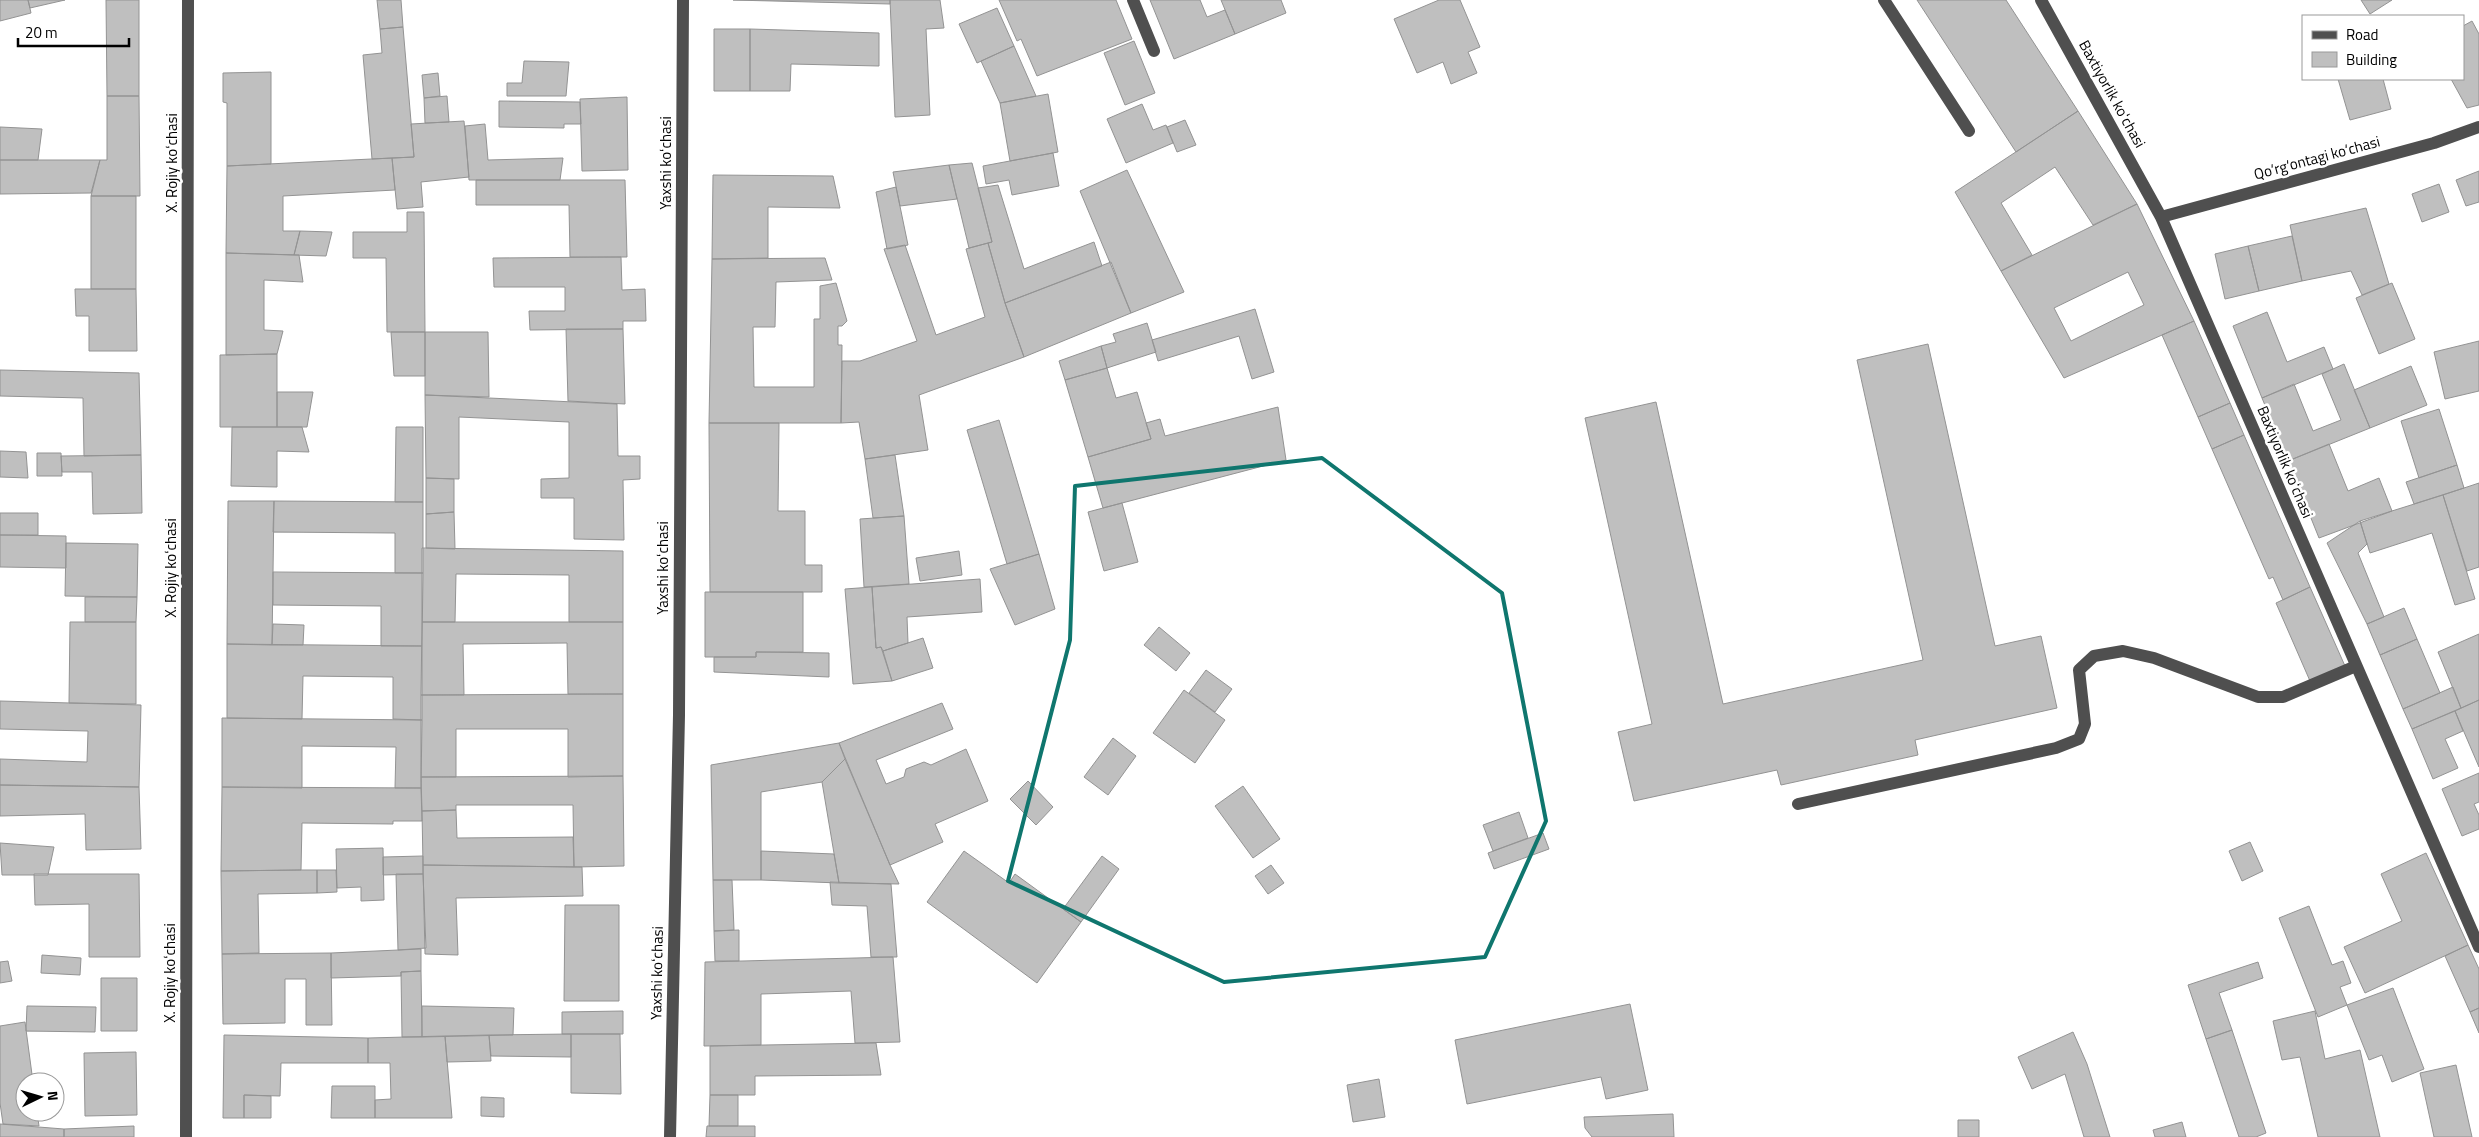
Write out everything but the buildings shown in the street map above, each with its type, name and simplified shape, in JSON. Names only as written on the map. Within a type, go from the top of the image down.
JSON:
[{"type":"street","name":"X. Rojiy koʻchasi","points":[[186,1137],[188,0]]},
{"type":"street","name":"Yaxshi koʻchasi","points":[[670,1137],[679,705],[683,0]]},
{"type":"street","points":[[1133,0],[1154,51]]},
{"type":"street","points":[[1884,0],[1969,131]]},
{"type":"street","name":"Baxtiyorlik koʻchasi","points":[[2041,0],[2161,216],[2479,947]]},
{"type":"street","name":"Qo‘rg‘ontagi ko‘chasi","points":[[2161,216],[2434,143],[2479,126]]},
{"type":"street","points":[[1798,804],[2056,748],[2079,739],[2085,724],[2079,670],[2094,656],[2123,651],[2154,658],[2258,697],[2283,697],[2356,666]]},
{"type":"highlighted area","points":[[1322,458],[1502,593],[1546,821],[1485,957],[1224,982],[1008,881],[1070,640],[1075,486]]}]
